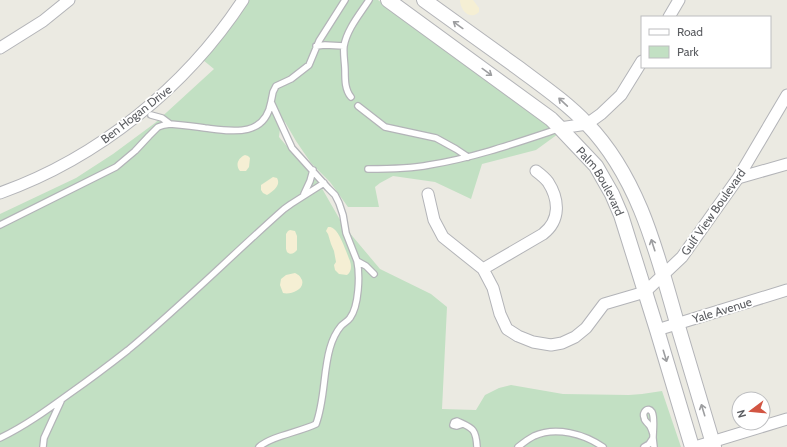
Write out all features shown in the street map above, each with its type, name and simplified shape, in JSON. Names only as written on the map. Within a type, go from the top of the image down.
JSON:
[{"type":"street","points":[[0,48],[43,21],[69,0]]},
{"type":"street","name":"Ben Hogan Drive","points":[[0,193],[22,185],[58,168],[97,145],[135,117],[172,85],[205,51],[243,0]]},
{"type":"street","name":"Palm Boulevard","points":[[388,0],[551,119],[596,166],[612,194],[621,215],[692,447]]},
{"type":"street","name":"Palm Boulevard","points":[[424,0],[558,97],[587,124],[610,151],[627,179],[639,205],[663,274],[713,444]]},
{"type":"street","points":[[670,16],[679,0]]},
{"type":"street","points":[[560,128],[587,124],[601,114],[621,95],[641,63]]},
{"type":"street","name":"Gulf View Boulevard","points":[[428,194],[434,220],[443,237],[483,269],[493,288],[500,314],[507,329],[518,336],[533,342],[545,344],[562,343],[575,337],[586,328],[604,304],[644,292],[682,257],[738,178],[787,95]]},
{"type":"street","points":[[738,178],[787,164]]},
{"type":"street","points":[[483,269],[543,234],[549,229],[554,220],[556,207],[554,195],[547,181],[536,171]]},
{"type":"street","name":"Yale Avenue","points":[[657,330],[787,290]]},
{"type":"street","points":[[695,447],[713,444],[787,419]]},
{"type":"lane","points":[[0,225],[116,167],[135,151],[158,127],[170,124],[235,131],[247,129],[263,120],[269,112],[273,92],[276,86],[291,79],[309,65],[316,46],[345,0]]},
{"type":"lane","points":[[351,97],[344,82],[344,46],[350,29],[370,0]]},
{"type":"lane","points":[[316,46],[344,46]]},
{"type":"lane","points":[[259,447],[265,442],[316,424],[322,397],[329,348],[338,330],[350,319],[355,309],[358,285],[357,261],[346,233],[340,206],[335,196],[324,182],[292,148],[271,102]]},
{"type":"lane","points":[[358,106],[385,126],[436,138],[468,157]]},
{"type":"lane","points":[[151,115],[162,118],[170,124]]},
{"type":"lane","points":[[368,169],[427,166],[488,152],[560,128]]},
{"type":"lane","points":[[303,196],[310,181],[312,170]]},
{"type":"lane","points":[[0,438],[26,424],[128,350],[288,206],[324,182]]},
{"type":"lane","points":[[357,261],[366,266],[374,274]]},
{"type":"lane","points":[[43,447],[44,438],[62,399]]},
{"type":"lane","points":[[462,424],[470,427],[474,431],[477,447]]},
{"type":"lane","points":[[518,447],[533,436],[550,432],[581,436],[594,441],[603,447]]},
{"type":"lane","points":[[644,447],[649,444],[653,436],[654,447]]},
{"type":"green space","points":[[249,0],[378,0],[516,100],[555,130],[556,134],[558,134],[536,150],[482,164],[471,199],[435,182],[393,176],[375,187],[379,207],[348,207],[330,182],[311,163],[285,122],[281,120],[279,137],[320,185],[343,225],[380,269],[431,294],[447,307],[442,409],[476,410],[485,395],[499,388],[511,385],[563,394],[629,395],[662,391],[681,447],[0,447],[0,214],[76,178],[113,154],[155,123],[214,69],[203,60],[236,21]]},
{"type":"sand","points":[[460,0],[473,0],[479,8],[479,12],[469,15],[464,11],[460,4]]},
{"type":"sand","points":[[245,155],[250,158],[249,167],[246,171],[240,171],[238,169],[238,162]]},
{"type":"sand","points":[[273,177],[277,178],[278,183],[274,190],[267,195],[261,190],[261,185]]},
{"type":"sand","points":[[328,227],[332,227],[336,231],[350,261],[350,271],[347,275],[339,274],[335,270],[334,265],[336,262],[334,251],[326,231]]},
{"type":"sand","points":[[290,230],[295,231],[297,236],[297,250],[292,254],[288,253],[286,249],[286,234]]},
{"type":"sand","points":[[295,273],[302,280],[301,287],[293,292],[283,293],[280,285],[281,279],[286,275]]}]
